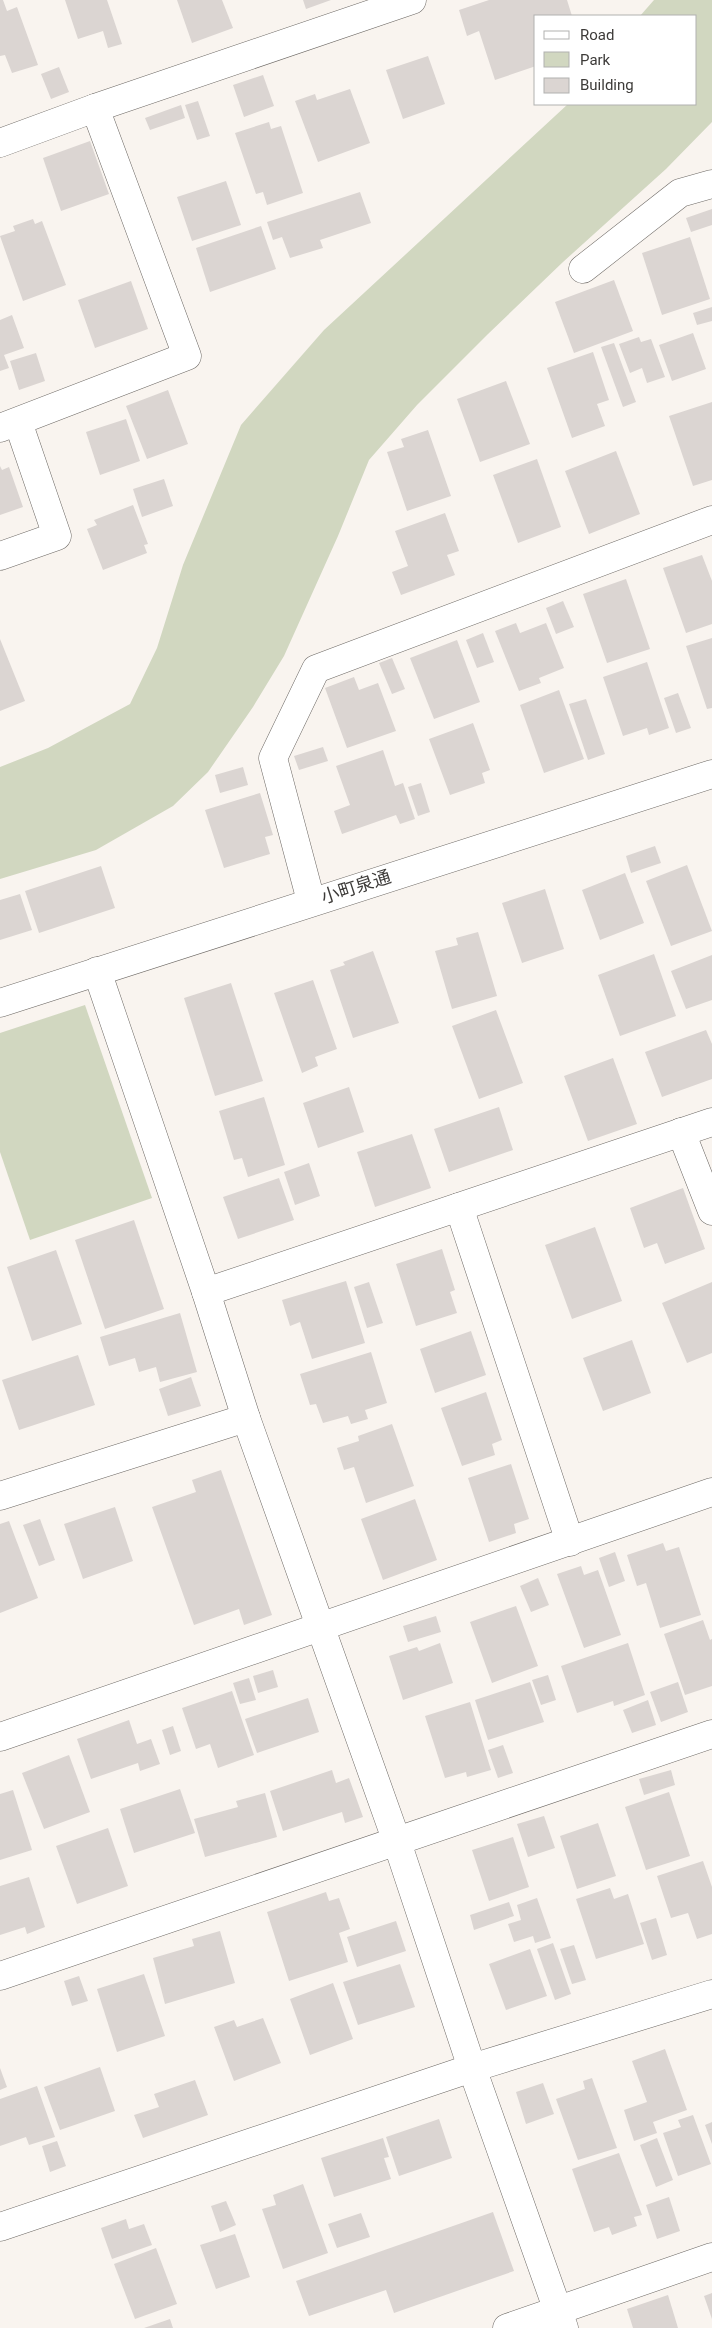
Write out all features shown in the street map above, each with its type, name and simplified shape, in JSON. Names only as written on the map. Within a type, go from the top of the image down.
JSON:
[{"type":"street","points":[[0,143],[96,108],[412,0]]},
{"type":"street","points":[[0,556],[57,536],[9,425],[187,356],[96,108]]},
{"type":"street","points":[[583,268],[680,193],[712,184]]},
{"type":"street","points":[[311,901],[273,758],[316,669],[712,520]]},
{"type":"street","name":"小町泉通","points":[[0,1003],[311,901],[712,774]]},
{"type":"street","points":[[97,971],[206,1292],[246,1418],[397,1842],[472,2068],[561,2319]]},
{"type":"street","points":[[206,1292],[712,1122]]},
{"type":"street","points":[[681,1132],[712,1211]]},
{"type":"street","points":[[459,1207],[570,1542]]},
{"type":"street","points":[[2,1490],[246,1418]]},
{"type":"street","points":[[0,1737],[712,1492]]},
{"type":"street","points":[[0,1976],[712,1734]]},
{"type":"street","points":[[0,2227],[472,2068],[712,1994]]},
{"type":"street","points":[[507,2328],[561,2319],[712,2257]]},
{"type":"green space","points":[[654,0],[712,0],[712,122],[666,169],[563,262],[488,334],[417,405],[369,460],[338,536],[284,656],[253,707],[208,772],[173,806],[96,850],[0,879],[0,767],[48,748],[130,704],[157,648],[183,565],[241,425],[324,330],[567,105],[697,105],[697,15],[641,15]]},
{"type":"green space","points":[[85,1005],[152,1198],[30,1240],[0,1152],[0,1033]]},
{"type":"building","points":[[0,0],[3,0],[7,11],[17,7],[38,65],[12,73],[5,55],[0,56]]},
{"type":"building","points":[[65,0],[107,0],[122,44],[108,48],[103,31],[78,39]]},
{"type":"building","points":[[177,0],[222,0],[233,28],[192,43]]},
{"type":"building","points":[[303,0],[331,0],[306,9]]},
{"type":"building","points":[[489,0],[567,0],[572,15],[534,15],[534,67],[495,80],[479,31],[467,36],[459,10]]},
{"type":"building","points":[[428,56],[445,104],[403,119],[386,70]]},
{"type":"building","points":[[59,67],[69,92],[51,99],[41,74]]},
{"type":"building","points":[[263,75],[274,106],[244,117],[233,85]]},
{"type":"building","points":[[350,89],[370,143],[318,162],[295,101],[315,94],[317,100]]},
{"type":"building","points":[[198,101],[210,136],[197,140],[185,105]]},
{"type":"building","points":[[181,105],[185,118],[150,130],[145,118]]},
{"type":"building","points":[[269,122],[271,129],[281,126],[303,193],[267,205],[263,192],[256,194],[235,133]]},
{"type":"building","points":[[90,141],[109,194],[61,211],[43,158]]},
{"type":"building","points":[[226,181],[241,225],[192,241],[177,197]]},
{"type":"building","points":[[360,192],[371,223],[320,240],[323,248],[290,258],[282,237],[273,240],[267,222]]},
{"type":"building","points":[[712,209],[712,225],[691,232],[686,218]]},
{"type":"building","points":[[33,219],[35,224],[42,221],[66,285],[23,301],[0,236],[15,231],[13,226]]},
{"type":"building","points":[[261,226],[276,269],[210,292],[196,248]]},
{"type":"building","points":[[690,237],[710,299],[662,315],[642,253]]},
{"type":"building","points":[[614,280],[633,331],[574,353],[555,302]]},
{"type":"building","points":[[131,281],[148,329],[95,348],[78,300]]},
{"type":"building","points":[[712,307],[712,321],[697,325],[693,313]]},
{"type":"building","points":[[12,315],[24,348],[4,355],[9,368],[0,371],[0,320]]},
{"type":"building","points":[[693,333],[706,369],[672,381],[659,345]]},
{"type":"building","points":[[639,337],[641,342],[651,339],[665,377],[647,383],[642,368],[630,373],[619,344]]},
{"type":"building","points":[[614,343],[636,402],[623,407],[601,347]]},
{"type":"building","points":[[593,352],[609,400],[597,404],[605,426],[572,438],[547,368]]},
{"type":"building","points":[[36,353],[45,381],[19,390],[10,361]]},
{"type":"building","points":[[506,381],[530,444],[480,462],[457,399]]},
{"type":"building","points":[[168,390],[188,444],[147,459],[126,406]]},
{"type":"building","points":[[712,402],[712,480],[693,486],[669,416]]},
{"type":"building","points":[[126,419],[140,461],[100,475],[86,432]]},
{"type":"building","points":[[428,430],[451,496],[407,511],[387,452],[404,447],[401,439]]},
{"type":"building","points":[[616,451],[640,514],[589,534],[565,471]]},
{"type":"building","points":[[537,459],[561,527],[518,543],[493,475]]},
{"type":"building","points":[[0,466],[2,470],[9,467],[23,507],[0,515]]},
{"type":"building","points":[[164,479],[173,506],[142,517],[133,489]]},
{"type":"building","points":[[133,505],[148,544],[144,545],[147,553],[103,570],[87,529],[97,525],[94,520]]},
{"type":"building","points":[[445,513],[459,551],[447,555],[455,575],[401,595],[392,572],[408,566],[395,531]]},
{"type":"building","points":[[702,555],[712,581],[712,624],[686,633],[663,568]]},
{"type":"building","points":[[626,579],[650,649],[607,663],[583,594]]},
{"type":"building","points":[[563,601],[574,627],[556,634],[546,608]]},
{"type":"building","points":[[516,623],[520,633],[546,623],[564,668],[539,678],[541,683],[519,691],[495,631]]},
{"type":"building","points":[[483,633],[494,662],[477,668],[466,640]]},
{"type":"building","points":[[712,638],[712,708],[707,709],[686,646]]},
{"type":"building","points":[[0,639],[25,701],[0,711]]},
{"type":"building","points":[[457,640],[480,702],[434,719],[410,658]]},
{"type":"building","points":[[392,658],[405,689],[392,694],[379,663]]},
{"type":"building","points":[[647,662],[669,728],[649,735],[647,728],[623,736],[603,677]]},
{"type":"building","points":[[354,677],[359,690],[378,683],[396,731],[347,748],[325,688]]},
{"type":"building","points":[[559,690],[584,759],[544,773],[520,705]]},
{"type":"building","points":[[678,693],[691,728],[676,733],[664,698]]},
{"type":"building","points":[[586,699],[605,754],[588,760],[569,704]]},
{"type":"building","points":[[473,723],[490,770],[482,773],[485,783],[450,795],[429,739]]},
{"type":"building","points":[[323,747],[328,761],[299,770],[294,756]]},
{"type":"building","points":[[383,750],[395,786],[403,783],[415,819],[400,824],[396,815],[342,834],[334,811],[350,805],[336,766]]},
{"type":"building","points":[[243,767],[248,785],[220,793],[215,775]]},
{"type":"building","points":[[421,783],[430,812],[418,816],[408,787]]},
{"type":"building","points":[[260,793],[273,835],[265,837],[270,854],[224,868],[205,810]]},
{"type":"building","points":[[655,846],[661,863],[631,873],[626,856]]},
{"type":"building","points":[[687,865],[712,931],[671,946],[646,881]]},
{"type":"building","points":[[101,866],[115,908],[39,933],[25,891]]},
{"type":"building","points":[[625,873],[644,923],[600,940],[582,890]]},
{"type":"building","points":[[545,889],[564,949],[522,963],[502,903]]},
{"type":"building","points":[[20,894],[32,930],[0,940],[0,900]]},
{"type":"building","points":[[478,932],[497,996],[452,1009],[435,951],[458,945],[456,938]]},
{"type":"building","points":[[373,951],[399,1023],[353,1038],[330,970],[345,965],[343,962]]},
{"type":"building","points":[[654,954],[676,1016],[620,1036],[598,975]]},
{"type":"building","points":[[712,955],[712,1000],[686,1009],[671,971]]},
{"type":"building","points":[[313,980],[337,1049],[315,1057],[318,1066],[302,1073],[274,993]]},
{"type":"building","points":[[231,983],[263,1081],[215,1096],[184,998]]},
{"type":"building","points":[[496,1010],[523,1083],[479,1099],[452,1026]]},
{"type":"building","points":[[706,1030],[712,1044],[712,1079],[662,1097],[645,1052]]},
{"type":"building","points":[[613,1058],[637,1124],[588,1141],[564,1076]]},
{"type":"building","points":[[349,1087],[364,1132],[318,1148],[303,1103]]},
{"type":"building","points":[[264,1097],[285,1165],[248,1177],[242,1158],[234,1160],[219,1111]]},
{"type":"building","points":[[499,1107],[513,1150],[449,1172],[434,1129]]},
{"type":"building","points":[[412,1134],[431,1188],[375,1207],[357,1152]]},
{"type":"building","points":[[309,1163],[320,1196],[295,1205],[284,1172]]},
{"type":"building","points":[[279,1178],[294,1220],[238,1239],[223,1197]]},
{"type":"building","points":[[683,1188],[705,1249],[665,1264],[657,1243],[644,1248],[630,1208]]},
{"type":"building","points":[[134,1220],[164,1309],[105,1329],[75,1240]]},
{"type":"building","points":[[595,1227],[622,1301],[572,1319],[545,1245]]},
{"type":"building","points":[[442,1249],[455,1290],[450,1292],[457,1313],[416,1326],[396,1264]]},
{"type":"building","points":[[56,1250],[82,1324],[32,1341],[7,1267]]},
{"type":"building","points":[[346,1281],[365,1343],[312,1359],[300,1322],[290,1326],[282,1300]]},
{"type":"building","points":[[369,1282],[383,1323],[367,1328],[354,1287]]},
{"type":"building","points":[[712,1282],[712,1353],[687,1363],[662,1303]]},
{"type":"building","points":[[180,1313],[197,1372],[160,1382],[156,1367],[139,1372],[135,1358],[109,1366],[100,1337]]},
{"type":"building","points":[[471,1331],[486,1375],[435,1393],[420,1349]]},
{"type":"building","points":[[632,1340],[651,1393],[603,1411],[583,1358]]},
{"type":"building","points":[[371,1352],[387,1403],[365,1410],[368,1419],[351,1424],[348,1416],[323,1423],[316,1404],[310,1405],[300,1374]]},
{"type":"building","points":[[78,1355],[95,1405],[19,1430],[2,1380]]},
{"type":"building","points":[[191,1377],[201,1406],[168,1416],[159,1389]]},
{"type":"building","points":[[486,1392],[502,1440],[492,1444],[495,1455],[462,1466],[441,1408]]},
{"type":"building","points":[[392,1424],[414,1486],[366,1503],[354,1467],[344,1470],[337,1448],[359,1441],[358,1436]]},
{"type":"building","points":[[511,1464],[529,1519],[514,1524],[516,1533],[489,1542],[468,1478]]},
{"type":"building","points":[[221,1470],[272,1615],[244,1625],[239,1609],[194,1625],[152,1507],[196,1492],[192,1480]]},
{"type":"building","points":[[415,1499],[437,1560],[383,1580],[361,1519]]},
{"type":"building","points":[[115,1507],[133,1561],[83,1579],[64,1524]]},
{"type":"building","points":[[40,1519],[55,1560],[39,1566],[23,1525]]},
{"type":"building","points":[[9,1521],[38,1598],[0,1613],[0,1524]]},
{"type":"building","points":[[663,1543],[666,1551],[679,1547],[701,1615],[660,1628],[646,1583],[637,1586],[627,1555]]},
{"type":"building","points":[[615,1552],[625,1581],[609,1587],[599,1558]]},
{"type":"building","points":[[581,1566],[584,1575],[598,1570],[621,1635],[584,1648],[557,1574]]},
{"type":"building","points":[[538,1578],[549,1605],[531,1612],[520,1586]]},
{"type":"building","points":[[516,1606],[538,1666],[492,1683],[470,1622]]},
{"type":"building","points":[[436,1616],[441,1632],[408,1642],[403,1626]]},
{"type":"building","points":[[703,1620],[710,1640],[712,1639],[712,1686],[685,1695],[664,1634]]},
{"type":"building","points":[[440,1643],[453,1683],[403,1700],[389,1656],[417,1647],[419,1651]]},
{"type":"building","points":[[628,1643],[645,1695],[614,1706],[613,1701],[577,1713],[561,1666]]},
{"type":"building","points":[[273,1670],[278,1687],[258,1693],[253,1676]]},
{"type":"building","points":[[548,1675],[556,1700],[541,1705],[532,1680]]},
{"type":"building","points":[[249,1678],[256,1700],[240,1704],[233,1683]]},
{"type":"building","points":[[530,1682],[544,1722],[488,1740],[475,1700]]},
{"type":"building","points":[[678,1682],[688,1712],[661,1722],[650,1692]]},
{"type":"building","points":[[232,1691],[254,1755],[218,1768],[210,1744],[196,1749],[182,1708]]},
{"type":"building","points":[[308,1698],[319,1732],[257,1753],[245,1719]]},
{"type":"building","points":[[648,1700],[656,1725],[632,1733],[623,1710]]},
{"type":"building","points":[[470,1702],[491,1770],[467,1777],[466,1772],[445,1778],[425,1716]]},
{"type":"building","points":[[129,1720],[137,1744],[151,1739],[160,1764],[140,1771],[138,1763],[91,1779],[77,1739]]},
{"type":"building","points":[[173,1726],[181,1751],[170,1755],[162,1730]]},
{"type":"building","points":[[503,1745],[513,1773],[498,1778],[488,1750]]},
{"type":"building","points":[[69,1755],[90,1812],[44,1829],[22,1773]]},
{"type":"building","points":[[332,1770],[336,1783],[349,1778],[363,1817],[345,1823],[342,1812],[283,1831],[270,1791]]},
{"type":"building","points":[[671,1770],[675,1785],[644,1795],[639,1779]]},
{"type":"building","points":[[180,1789],[195,1833],[134,1853],[120,1809]]},
{"type":"building","points":[[13,1790],[32,1850],[0,1860],[0,1794]]},
{"type":"building","points":[[669,1792],[690,1856],[646,1870],[625,1807]]},
{"type":"building","points":[[265,1793],[277,1837],[205,1857],[194,1819],[238,1807],[236,1801]]},
{"type":"building","points":[[544,1816],[555,1848],[528,1857],[517,1824]]},
{"type":"building","points":[[598,1823],[616,1876],[577,1889],[560,1836]]},
{"type":"building","points":[[108,1828],[128,1886],[77,1904],[56,1846]]},
{"type":"building","points":[[513,1837],[529,1887],[489,1901],[472,1850]]},
{"type":"building","points":[[703,1861],[712,1887],[712,1934],[697,1939],[688,1913],[671,1918],[657,1876]]},
{"type":"building","points":[[29,1877],[45,1927],[27,1934],[25,1927],[0,1935],[0,1886]]},
{"type":"building","points":[[610,1888],[614,1899],[628,1894],[644,1944],[596,1959],[576,1899]]},
{"type":"building","points":[[326,1892],[329,1901],[339,1898],[350,1929],[339,1933],[348,1962],[289,1981],[267,1912]]},
{"type":"building","points":[[537,1898],[551,1938],[535,1943],[533,1936],[514,1942],[508,1924],[521,1920],[517,1905]]},
{"type":"building","points":[[509,1902],[514,1916],[474,1930],[470,1915]]},
{"type":"building","points":[[656,1918],[667,1955],[652,1960],[640,1923]]},
{"type":"building","points":[[396,1921],[406,1951],[357,1967],[347,1937]]},
{"type":"building","points":[[220,1931],[235,1983],[165,2004],[153,1958],[194,1946],[192,1939]]},
{"type":"building","points":[[553,1943],[571,1994],[555,2000],[537,1949]]},
{"type":"building","points":[[574,1945],[586,1980],[572,1984],[560,1949]]},
{"type":"building","points":[[530,1949],[547,1996],[506,2010],[489,1964]]},
{"type":"building","points":[[400,1964],[415,2007],[358,2025],[343,1982]]},
{"type":"building","points":[[144,1974],[165,2036],[117,2052],[97,1989]]},
{"type":"building","points":[[79,1976],[88,2001],[72,2006],[64,1981]]},
{"type":"building","points":[[333,1983],[353,2039],[310,2055],[290,1999]]},
{"type":"building","points":[[263,2018],[281,2063],[234,2081],[214,2027],[234,2020],[237,2027]]},
{"type":"building","points":[[665,2049],[687,2110],[653,2122],[657,2133],[634,2141],[624,2110],[647,2102],[632,2061]]},
{"type":"building","points":[[100,2067],[115,2111],[60,2130],[44,2087]]},
{"type":"building","points":[[0,2068],[7,2087],[0,2090]]},
{"type":"building","points":[[592,2078],[617,2148],[578,2160],[556,2099],[585,2089],[583,2081]]},
{"type":"building","points":[[195,2080],[208,2115],[143,2138],[134,2115],[159,2107],[154,2094]]},
{"type":"building","points":[[543,2083],[554,2114],[526,2124],[516,2092]]},
{"type":"building","points":[[37,2086],[55,2137],[29,2145],[26,2137],[0,2146],[0,2099]]},
{"type":"building","points":[[693,2115],[711,2164],[678,2176],[663,2133],[681,2127],[678,2120]]},
{"type":"building","points":[[439,2119],[452,2158],[399,2176],[386,2137]]},
{"type":"building","points":[[712,2122],[712,2144],[705,2125]]},
{"type":"building","points":[[383,2138],[389,2157],[384,2158],[391,2179],[334,2197],[321,2158]]},
{"type":"building","points":[[657,2138],[673,2180],[656,2187],[640,2145]]},
{"type":"building","points":[[57,2141],[66,2166],[50,2172],[42,2146]]},
{"type":"building","points":[[619,2153],[642,2215],[634,2217],[637,2226],[612,2235],[609,2227],[594,2232],[572,2169]]},
{"type":"building","points":[[303,2184],[328,2253],[283,2269],[262,2209],[276,2205],[273,2195]]},
{"type":"building","points":[[669,2197],[680,2231],[657,2239],[646,2205]]},
{"type":"building","points":[[226,2201],[236,2225],[220,2232],[211,2206]]},
{"type":"building","points":[[493,2212],[514,2271],[394,2313],[386,2290],[309,2316],[296,2281]]},
{"type":"building","points":[[361,2213],[370,2237],[337,2248],[328,2224]]},
{"type":"building","points":[[126,2219],[129,2229],[144,2224],[152,2245],[112,2259],[101,2228]]},
{"type":"building","points":[[235,2234],[250,2277],[216,2289],[200,2245]]},
{"type":"building","points":[[156,2248],[177,2304],[135,2319],[114,2264]]},
{"type":"building","points":[[712,2293],[712,2319],[704,2296]]},
{"type":"building","points":[[668,2295],[678,2328],[633,2328],[627,2309]]},
{"type":"building","points":[[170,2319],[173,2328],[144,2328]]}]
